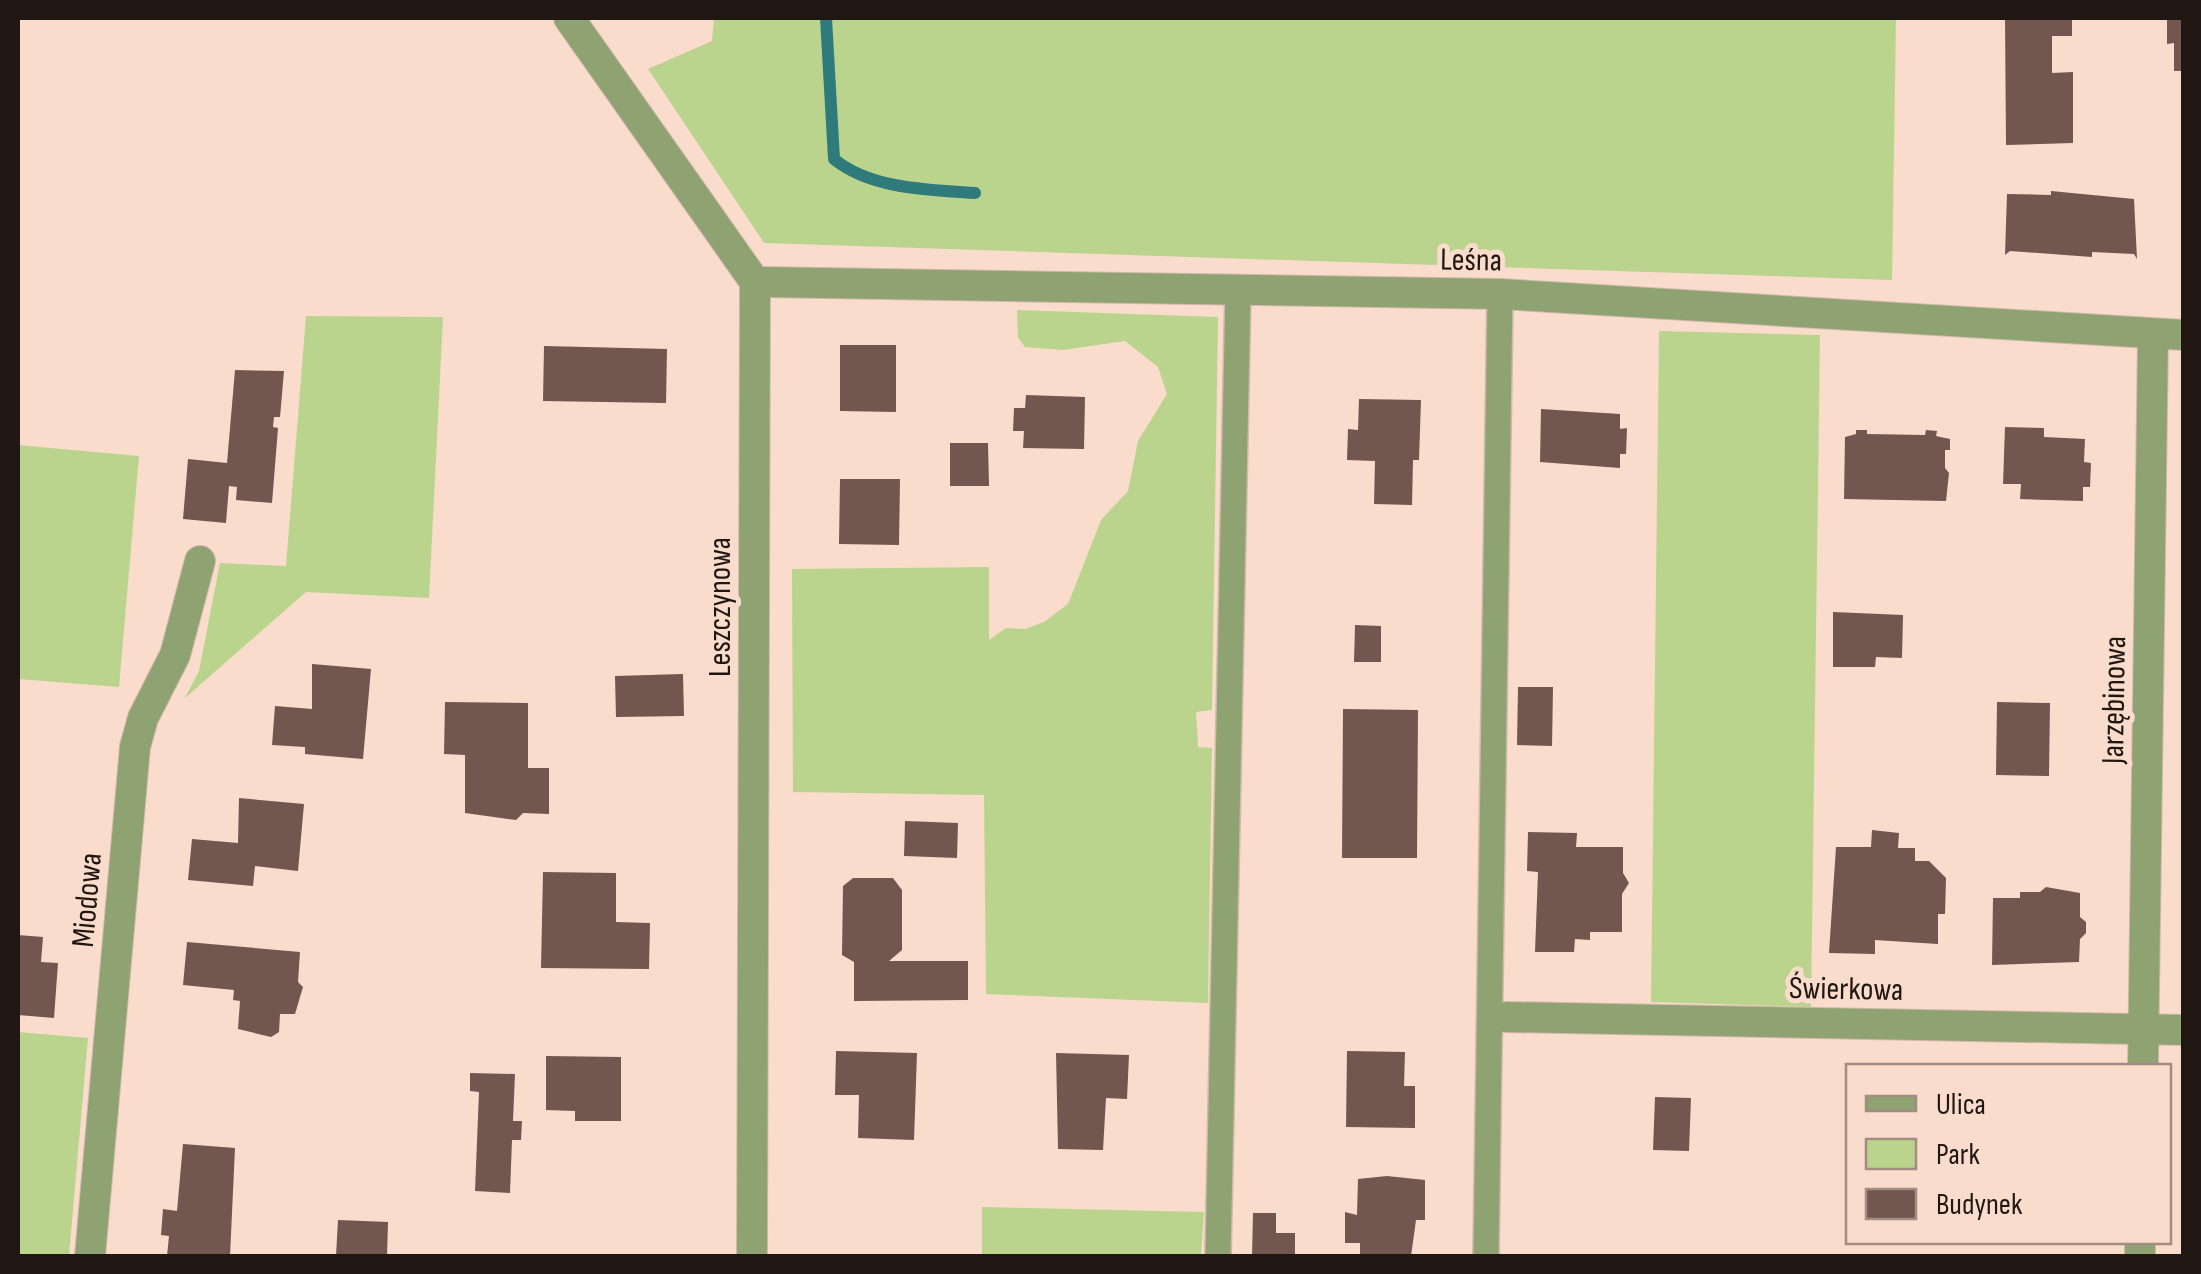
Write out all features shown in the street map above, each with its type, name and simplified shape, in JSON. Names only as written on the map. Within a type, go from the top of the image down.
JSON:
[{"type":"street","points":[[569,18],[756,282]]},
{"type":"street","name":"Leśna","points":[[756,282],[1500,294],[2184,335]]},
{"type":"street","name":"Leszczynowa","points":[[752,1256],[756,282]]},
{"type":"street","name":"Jarzębinowa","points":[[2143,1064],[2152,334]]},
{"type":"street","name":"Miodowa","points":[[90,1256],[135,748],[143,718],[175,655],[200,561]]},
{"type":"street","name":"Świerkowa","points":[[1506,1018],[2184,1030]]},
{"type":"lane","points":[[1218,1256],[1238,290]]},
{"type":"lane","points":[[1486,1256],[1500,294]]},
{"type":"green space","points":[[714,18],[1896,18],[1892,280],[764,243],[648,69],[712,41]]},
{"type":"green space","points":[[1017,310],[1218,317],[1212,710],[1196,712],[1198,747],[1212,748],[1208,1003],[986,994],[984,795],[793,792],[792,569],[989,567],[989,640],[1006,628],[1025,629],[1044,622],[1068,604],[1101,520],[1128,491],[1138,441],[1167,394],[1158,367],[1125,341],[1063,350],[1025,347],[1018,338]]},
{"type":"green space","points":[[306,316],[443,317],[429,598],[306,592],[185,698],[199,671],[220,563],[286,566]]},
{"type":"green space","points":[[1659,331],[1820,335],[1811,1007],[1651,1002]]},
{"type":"green space","points":[[18,445],[139,456],[119,687],[18,679]]},
{"type":"green space","points":[[18,1032],[88,1038],[69,1256],[18,1256]]},
{"type":"green space","points":[[982,1207],[1204,1212],[1201,1256],[982,1256]]},
{"type":"building","points":[[2005,18],[2072,18],[2072,36],[2052,36],[2052,73],[2073,72],[2073,143],[2006,145]]},
{"type":"building","points":[[2167,18],[2184,18],[2184,71],[2174,71],[2174,43],[2167,44]]},
{"type":"building","points":[[2051,191],[2134,199],[2137,259],[2134,254],[2092,252],[2092,257],[2010,251],[2005,255],[2007,194],[2051,195]]},
{"type":"building","points":[[840,345],[896,345],[896,412],[840,411]]},
{"type":"building","points":[[544,346],[667,349],[666,403],[543,401]]},
{"type":"building","points":[[235,370],[284,371],[280,417],[274,417],[273,427],[278,428],[272,503],[236,500],[237,487],[229,486],[226,523],[183,519],[188,459],[227,463]]},
{"type":"building","points":[[1026,395],[1085,397],[1084,449],[1023,448],[1024,431],[1013,431],[1014,408],[1025,408]]},
{"type":"building","points":[[1359,399],[1421,400],[1419,460],[1413,460],[1412,505],[1374,504],[1375,461],[1347,460],[1348,429],[1358,430]]},
{"type":"building","points":[[1541,409],[1620,414],[1620,429],[1627,428],[1626,454],[1620,454],[1620,468],[1540,462]]},
{"type":"building","points":[[2005,427],[2044,428],[2044,437],[2085,439],[2084,462],[2091,463],[2090,487],[2083,487],[2083,501],[2020,499],[2021,484],[2003,484]]},
{"type":"building","points":[[1856,430],[1867,430],[1867,434],[1925,435],[1926,430],[1937,431],[1936,436],[1950,439],[1950,450],[1945,450],[1945,468],[1949,473],[1946,501],[1844,499],[1845,437],[1856,434]]},
{"type":"building","points":[[950,443],[988,443],[989,486],[950,486]]},
{"type":"building","points":[[840,479],[900,479],[899,545],[839,544]]},
{"type":"building","points":[[1833,612],[1903,615],[1902,658],[1876,657],[1875,667],[1833,667]]},
{"type":"building","points":[[1355,625],[1381,626],[1381,662],[1354,662]]},
{"type":"building","points":[[312,664],[371,669],[363,759],[305,754],[305,747],[272,745],[275,706],[312,709]]},
{"type":"building","points":[[683,674],[684,716],[616,717],[615,676]]},
{"type":"building","points":[[1518,687],[1553,687],[1552,746],[1517,745]]},
{"type":"building","points":[[445,702],[528,703],[528,768],[549,768],[549,814],[523,813],[516,820],[465,813],[465,755],[444,754]]},
{"type":"building","points":[[1997,702],[2050,703],[2049,776],[1996,775]]},
{"type":"building","points":[[1343,709],[1418,710],[1417,858],[1342,858]]},
{"type":"building","points":[[239,798],[304,804],[298,871],[255,866],[253,886],[188,880],[192,839],[238,843]]},
{"type":"building","points":[[905,821],[958,823],[957,858],[904,856]]},
{"type":"building","points":[[1872,830],[1899,833],[1898,848],[1915,848],[1915,861],[1929,861],[1946,878],[1945,914],[1938,914],[1938,944],[1875,940],[1875,954],[1829,953],[1836,847],[1871,847]]},
{"type":"building","points":[[1528,832],[1577,833],[1576,847],[1623,847],[1623,873],[1629,883],[1622,894],[1622,932],[1590,932],[1590,940],[1575,939],[1574,952],[1535,952],[1538,872],[1527,871]]},
{"type":"building","points":[[543,872],[616,873],[616,922],[650,923],[649,969],[541,968]]},
{"type":"building","points":[[853,878],[893,878],[902,890],[902,950],[889,961],[968,961],[968,1000],[854,1001],[854,962],[842,955],[843,886]]},
{"type":"building","points":[[2046,887],[2080,893],[2080,917],[2086,922],[2086,933],[2080,939],[2079,962],[1992,965],[1993,898],[2020,898],[2020,892],[2040,892]]},
{"type":"building","points":[[18,935],[43,937],[41,962],[58,963],[54,1018],[18,1015]]},
{"type":"building","points":[[187,942],[300,952],[298,982],[303,987],[295,1014],[280,1014],[279,1032],[271,1037],[238,1029],[240,1001],[233,1000],[234,990],[183,985]]},
{"type":"building","points":[[836,1051],[917,1053],[914,1140],[858,1138],[859,1095],[835,1095]]},
{"type":"building","points":[[1347,1051],[1405,1052],[1404,1086],[1415,1086],[1415,1128],[1346,1127]]},
{"type":"building","points":[[1056,1053],[1129,1055],[1127,1099],[1106,1098],[1103,1150],[1058,1149]]},
{"type":"building","points":[[546,1056],[621,1057],[621,1121],[575,1121],[575,1111],[546,1110]]},
{"type":"building","points":[[470,1073],[515,1074],[513,1121],[522,1121],[521,1140],[512,1140],[510,1193],[475,1191],[479,1092],[470,1091]]},
{"type":"building","points":[[1655,1097],[1691,1098],[1689,1151],[1653,1150]]},
{"type":"building","points":[[183,1144],[235,1148],[230,1256],[167,1256],[169,1236],[161,1235],[163,1209],[177,1211]]},
{"type":"building","points":[[1387,1176],[1425,1180],[1425,1220],[1416,1220],[1411,1256],[1360,1256],[1360,1243],[1345,1243],[1345,1212],[1357,1215],[1358,1179]]},
{"type":"building","points":[[1253,1213],[1276,1213],[1276,1233],[1295,1233],[1295,1256],[1252,1256]]},
{"type":"building","points":[[338,1220],[388,1222],[387,1256],[336,1256]]},
{"type":"waterway","points":[[826,18],[834,159],[882,182],[975,193]]}]
